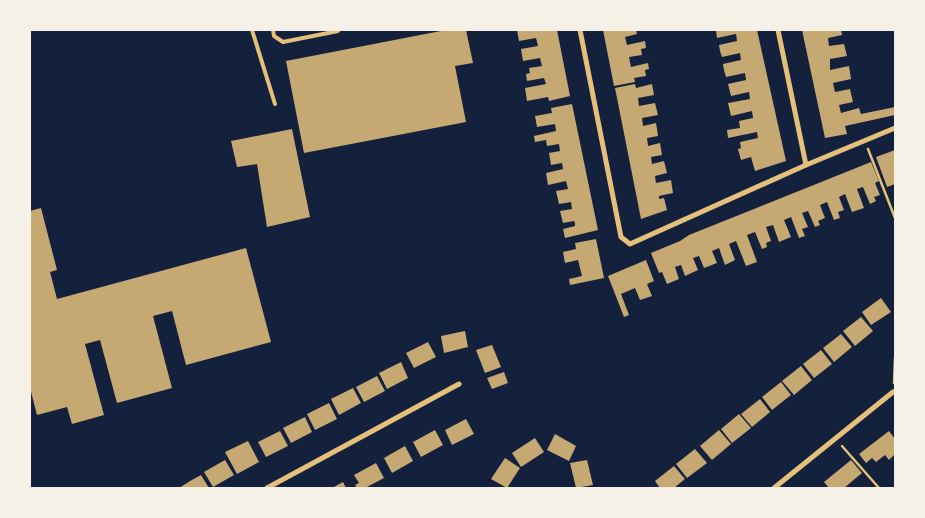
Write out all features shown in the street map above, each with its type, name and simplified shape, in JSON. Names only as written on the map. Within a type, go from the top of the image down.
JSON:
[{"type":"street","points":[[580,30],[621,237],[630,244],[806,165],[895,128]]},
{"type":"street","points":[[778,30],[806,165]]},
{"type":"street","points":[[267,488],[459,384]]},
{"type":"street","points":[[774,488],[893,392]]},
{"type":"lane","points":[[252,30],[275,104]]},
{"type":"lane","points":[[273,30],[274,36],[283,42],[338,31]]},
{"type":"path","points":[[864,141],[895,218]]},
{"type":"path","points":[[893,392],[895,358]]},
{"type":"path","points":[[836,438],[879,488]]},
{"type":"building","points":[[446,30],[466,30],[473,63],[455,66],[466,122],[304,153],[286,61]]},
{"type":"building","points":[[517,30],[557,30],[570,96],[549,101],[548,97],[527,101],[525,88],[546,84],[544,78],[527,81],[526,74],[530,73],[529,68],[542,66],[540,58],[523,61],[521,49],[538,46],[536,38],[519,41]]},
{"type":"building","points":[[603,30],[636,30],[637,34],[625,37],[627,45],[645,41],[646,48],[641,49],[642,55],[629,57],[631,67],[648,63],[649,69],[645,70],[646,76],[634,78],[635,82],[614,86]]},
{"type":"building","points":[[716,30],[757,30],[786,161],[755,171],[751,157],[741,160],[738,149],[741,148],[740,142],[758,138],[757,132],[728,138],[727,130],[740,128],[739,121],[753,118],[752,111],[731,116],[728,103],[750,99],[749,92],[731,96],[728,84],[746,80],[745,73],[726,77],[723,64],[741,60],[740,53],[722,57],[719,45],[737,41],[736,34],[717,38]]},
{"type":"building","points":[[802,30],[841,30],[842,35],[828,38],[829,46],[844,44],[847,56],[830,59],[830,70],[849,66],[851,79],[833,83],[835,92],[850,89],[853,102],[839,105],[841,113],[859,108],[861,114],[895,107],[895,115],[845,126],[847,134],[825,138]]},
{"type":"building","points":[[635,84],[636,88],[652,84],[654,95],[638,98],[639,106],[655,103],[658,115],[642,118],[643,126],[656,123],[658,136],[647,138],[648,146],[660,143],[662,155],[651,157],[652,164],[664,161],[667,173],[655,176],[656,183],[671,180],[673,193],[659,196],[659,199],[664,198],[667,210],[641,219],[615,88]]},
{"type":"building","points":[[572,104],[598,230],[565,238],[563,229],[575,226],[575,223],[574,221],[563,223],[560,211],[572,209],[571,202],[559,204],[556,191],[568,189],[566,181],[548,185],[546,173],[563,169],[562,163],[551,165],[549,153],[560,151],[559,144],[547,146],[546,140],[535,142],[534,136],[556,131],[555,124],[537,127],[535,116],[552,113],[551,108]]},
{"type":"building","points":[[292,129],[310,217],[267,227],[257,164],[237,167],[231,141]]},
{"type":"building","points":[[895,150],[895,184],[887,187],[876,157]]},
{"type":"building","points":[[871,162],[879,181],[875,183],[880,195],[874,197],[876,201],[870,204],[863,187],[857,189],[864,208],[852,212],[845,194],[839,197],[844,210],[838,212],[840,218],[834,220],[827,202],[820,205],[825,218],[818,221],[820,225],[815,227],[808,211],[802,213],[808,227],[802,229],[805,236],[799,238],[791,217],[784,220],[791,237],[779,242],[773,225],[766,227],[771,241],[766,243],[767,247],[762,249],[755,232],[747,235],[757,262],[746,266],[736,241],[729,244],[735,260],[725,265],[719,248],[712,251],[717,263],[704,268],[699,256],[693,258],[698,270],[685,276],[681,265],[675,267],[679,279],[667,284],[662,272],[659,273],[651,253],[680,241],[689,235]]},
{"type":"building","points":[[41,208],[57,270],[50,272],[57,299],[246,248],[271,342],[186,365],[172,311],[153,316],[172,388],[117,403],[100,340],[85,344],[104,415],[72,424],[67,407],[37,415],[30,388],[30,211]]},
{"type":"building","points":[[596,239],[604,278],[570,285],[569,279],[582,276],[578,260],[565,263],[563,252],[576,249],[575,243]]},
{"type":"building","points":[[646,260],[654,281],[647,284],[652,296],[640,300],[635,288],[621,294],[629,315],[624,317],[608,276]]},
{"type":"building","points":[[881,298],[891,312],[871,325],[862,312]]},
{"type":"building","points":[[861,317],[873,331],[855,346],[843,331]]},
{"type":"building","points":[[465,331],[468,347],[444,353],[441,336]]},
{"type":"building","points":[[841,334],[852,347],[834,362],[823,348]]},
{"type":"building","points":[[428,342],[436,357],[414,368],[406,353]]},
{"type":"building","points":[[492,345],[501,367],[485,373],[476,350]]},
{"type":"building","points":[[821,350],[832,364],[814,378],[803,364]]},
{"type":"building","points":[[401,362],[408,378],[387,389],[379,373]]},
{"type":"building","points":[[801,366],[812,380],[794,395],[782,381]]},
{"type":"building","points":[[504,372],[508,383],[492,389],[487,378]]},
{"type":"building","points":[[377,376],[385,391],[364,402],[356,387]]},
{"type":"building","points":[[781,382],[791,395],[772,410],[762,397]]},
{"type":"building","points":[[353,388],[361,403],[339,415],[331,399]]},
{"type":"building","points":[[760,399],[770,412],[752,427],[741,414]]},
{"type":"building","points":[[329,403],[337,419],[315,430],[307,414]]},
{"type":"building","points":[[739,414],[751,428],[732,443],[721,429]]},
{"type":"building","points":[[305,417],[312,432],[291,443],[283,428]]},
{"type":"building","points":[[466,419],[474,434],[452,445],[445,430]]},
{"type":"building","points":[[435,430],[443,445],[421,457],[413,442]]},
{"type":"building","points":[[719,430],[731,444],[712,460],[700,446]]},
{"type":"building","points":[[280,431],[288,446],[266,457],[258,442]]},
{"type":"building","points":[[889,431],[895,439],[895,454],[889,460],[885,455],[876,462],[872,458],[866,463],[859,454]]},
{"type":"building","points":[[555,434],[576,446],[569,461],[547,450]]},
{"type":"building","points":[[535,438],[544,452],[521,467],[512,453]]},
{"type":"building","points":[[248,441],[259,462],[237,474],[225,452]]},
{"type":"building","points":[[405,446],[413,461],[392,473],[384,458]]},
{"type":"building","points":[[695,449],[707,463],[687,478],[676,464]]},
{"type":"building","points":[[505,458],[520,468],[507,488],[491,479]]},
{"type":"building","points":[[225,460],[234,475],[213,487],[204,472]]},
{"type":"building","points":[[587,460],[593,485],[576,488],[570,463]]},
{"type":"building","points":[[851,460],[862,473],[844,488],[829,488],[824,482]]},
{"type":"building","points":[[376,463],[384,478],[365,488],[357,488],[355,485],[359,483],[354,475]]},
{"type":"building","points":[[674,466],[685,479],[674,488],[660,488],[655,481]]},
{"type":"building","points":[[201,475],[209,488],[179,488],[190,481]]},
{"type":"building","points":[[343,482],[346,488],[332,488]]}]
